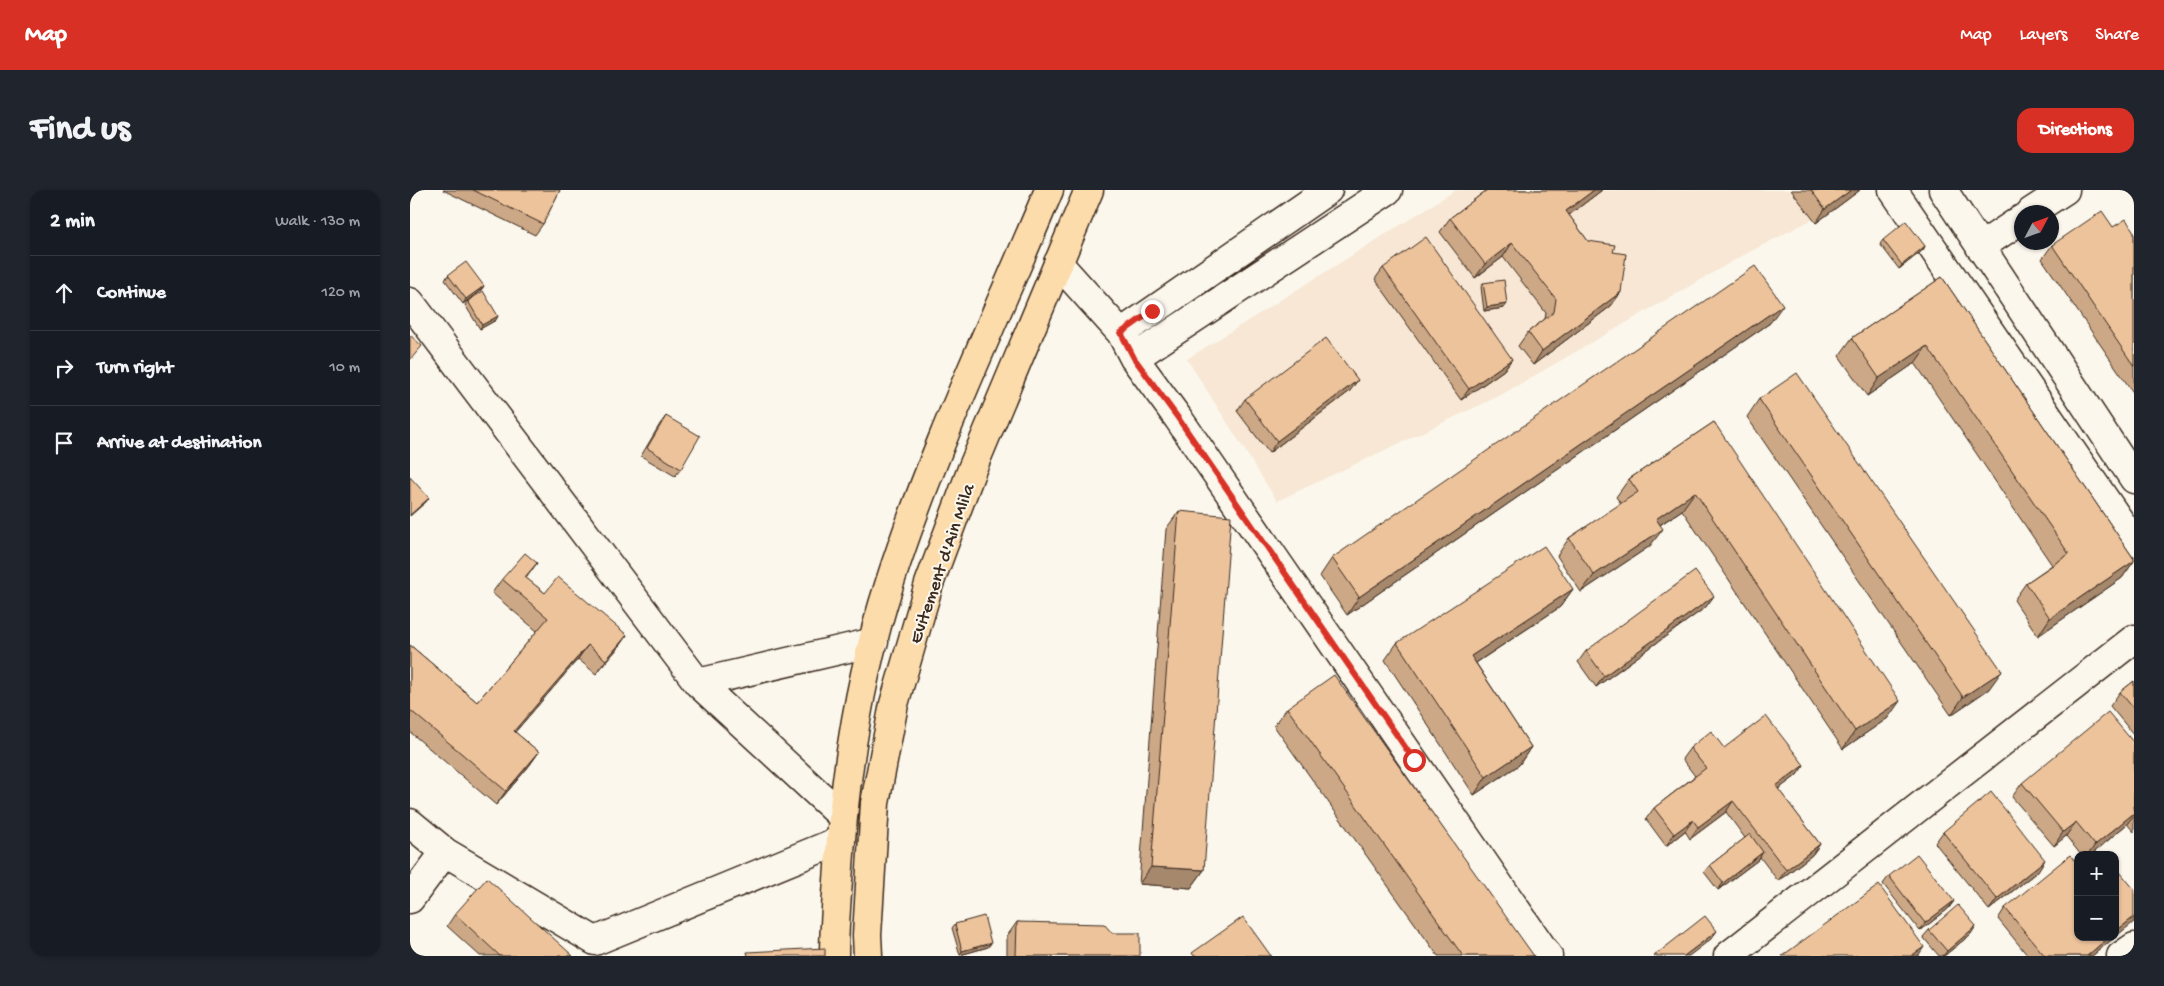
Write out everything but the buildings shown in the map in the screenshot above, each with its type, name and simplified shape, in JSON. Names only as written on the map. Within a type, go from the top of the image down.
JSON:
[{"type":"highway","name":"Evitement d'Ain Mlila","points":[[834,956],[842,828],[857,709],[889,584],[924,485],[1049,190]]},
{"type":"highway","name":"Evitement d'Ain Mlila","points":[[868,956],[867,935],[875,803],[894,704],[929,584],[972,469],[1089,190]]},
{"type":"street","points":[[1121,333],[1328,190]]},
{"type":"street","points":[[1134,358],[1388,190]]},
{"type":"street","points":[[1893,190],[2134,542]]},
{"type":"street","points":[[1943,190],[2134,479]]},
{"type":"street","points":[[2042,205],[2065,190]]},
{"type":"street","points":[[1980,247],[2014,224]]},
{"type":"street","points":[[1058,263],[1121,333],[1134,358],[1178,418],[1548,956]]},
{"type":"street","points":[[410,302],[698,683],[842,828],[595,941],[445,852],[410,823]]},
{"type":"street","points":[[1728,956],[2134,639]]},
{"type":"street","points":[[698,683],[874,642]]},
{"type":"street","points":[[410,899],[445,852]]},
{"type":"street","points":[[2121,956],[2134,947]]},
{"type":"shaded area","points":[[1456,190],[1841,190],[1849,200],[1740,257],[1499,396],[1277,501],[1187,359]]},
{"type":"route","points":[[1152,311],[1121,333],[1134,358],[1178,418],[1414,760]]}]
